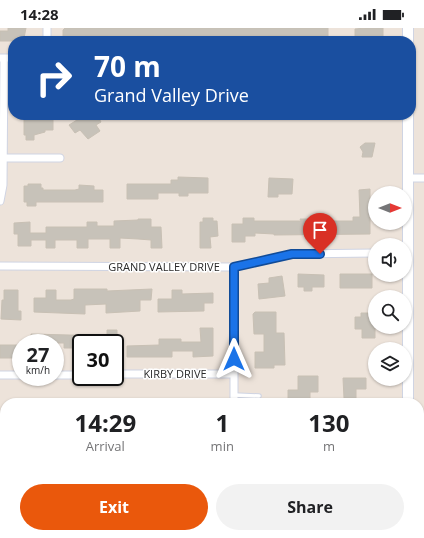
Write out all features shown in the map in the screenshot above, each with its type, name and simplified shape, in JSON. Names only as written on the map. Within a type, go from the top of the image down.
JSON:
[{"type":"main road","points":[[406,238],[408,120]]},
{"type":"main road","points":[[406,282],[408,398]]},
{"type":"street","points":[[0,201],[3,185],[2,58]]},
{"type":"street","points":[[2,158],[60,158]]},
{"type":"street","points":[[408,178],[424,178]]},
{"type":"street","name":"GRAND VALLEY DRIVE","points":[[0,266],[234,267],[292,254],[368,253]]},
{"type":"street","points":[[234,267],[234,395]]},
{"type":"street","name":"KIRBY DRIVE","points":[[124,374],[234,374]]},
{"type":"street","points":[[0,375],[12,375]]},
{"type":"lane","points":[[234,395],[259,396]]},
{"type":"building","points":[[8,28],[26,28],[24,36],[8,36],[8,41],[0,41],[0,31],[8,31]]},
{"type":"building","points":[[65,28],[328,28],[328,36],[63,36],[63,30]]},
{"type":"building","points":[[383,28],[383,36],[355,36],[355,29]]},
{"type":"building","points":[[24,120],[53,120],[53,130],[45,130],[45,132],[34,135],[34,140],[26,140],[26,135],[24,135]]},
{"type":"building","points":[[77,120],[100,120],[101,122],[96,125],[100,131],[88,139],[80,130],[75,133],[69,125]]},
{"type":"building","points":[[365,143],[375,143],[372,157],[362,157],[363,152],[360,147]]},
{"type":"building","points":[[178,177],[208,178],[208,193],[188,193],[188,196],[179,196],[179,193],[158,193],[158,199],[127,199],[127,184],[171,184],[171,180],[178,180]]},
{"type":"building","points":[[269,178],[293,179],[292,194],[278,194],[278,197],[268,197]]},
{"type":"building","points":[[28,184],[41,184],[41,188],[43,188],[43,190],[75,190],[79,189],[79,185],[94,186],[94,190],[103,190],[103,202],[36,202],[36,206],[27,206],[27,202],[24,202],[24,186],[28,186]]},
{"type":"building","points":[[368,189],[368,230],[370,230],[370,234],[274,235],[255,233],[255,236],[245,236],[245,242],[232,242],[232,224],[243,224],[243,218],[254,218],[254,221],[301,221],[300,219],[328,219],[329,221],[353,221],[353,217],[360,217],[359,190]]},
{"type":"building","points":[[203,218],[213,218],[213,221],[217,221],[218,236],[210,237],[211,248],[200,248],[200,222],[203,222]]},
{"type":"building","points":[[151,219],[151,227],[161,227],[162,248],[151,248],[151,240],[120,238],[120,248],[110,248],[110,239],[88,239],[88,248],[77,248],[77,240],[55,240],[55,248],[46,248],[46,240],[31,240],[31,246],[18,246],[18,234],[14,234],[14,223],[30,222],[30,233],[46,233],[46,227],[87,227],[87,222],[97,222],[97,226],[114,226],[114,221]]},
{"type":"building","points":[[298,274],[324,275],[324,287],[312,287],[312,291],[304,291],[304,287],[298,287]]},
{"type":"building","points":[[340,274],[368,274],[368,282],[372,282],[372,288],[340,288]]},
{"type":"building","points":[[282,276],[285,296],[259,299],[258,284],[269,283],[269,278]]},
{"type":"building","points":[[74,289],[107,289],[107,291],[152,289],[151,300],[140,300],[140,311],[106,313],[106,304],[85,305],[85,314],[34,312],[34,298],[46,298],[46,290],[56,290],[56,300],[71,300],[74,299]]},
{"type":"building","points":[[4,290],[18,290],[18,311],[21,311],[21,320],[1,319]]},
{"type":"building","points":[[172,290],[182,290],[182,294],[213,293],[213,303],[204,303],[204,311],[158,312],[158,299],[172,299]]},
{"type":"building","points":[[255,312],[276,312],[276,333],[284,333],[285,365],[274,365],[274,368],[255,368],[255,352],[264,352],[264,334],[254,334],[253,314]]},
{"type":"building","points":[[361,313],[368,313],[368,334],[375,334],[375,338],[362,338],[362,329],[355,329],[355,317],[361,317]]},
{"type":"building","points":[[200,328],[213,328],[213,356],[193,357],[193,351],[172,351],[172,357],[127,357],[127,346],[159,345],[159,339],[181,339],[181,342],[201,342]]},
{"type":"building","points":[[107,330],[117,330],[117,334],[107,334]]},
{"type":"building","points":[[64,335],[72,335],[72,348],[64,348]]},
{"type":"building","points":[[0,345],[12,345],[12,358],[0,358]]},
{"type":"building","points":[[298,376],[318,376],[318,392],[310,392],[310,398],[288,398],[288,390],[298,390]]},
{"type":"building","points":[[343,378],[366,378],[366,389],[356,389],[356,398],[344,398]]},
{"type":"route","points":[[234,359],[234,267],[292,254],[320,254]]}]
